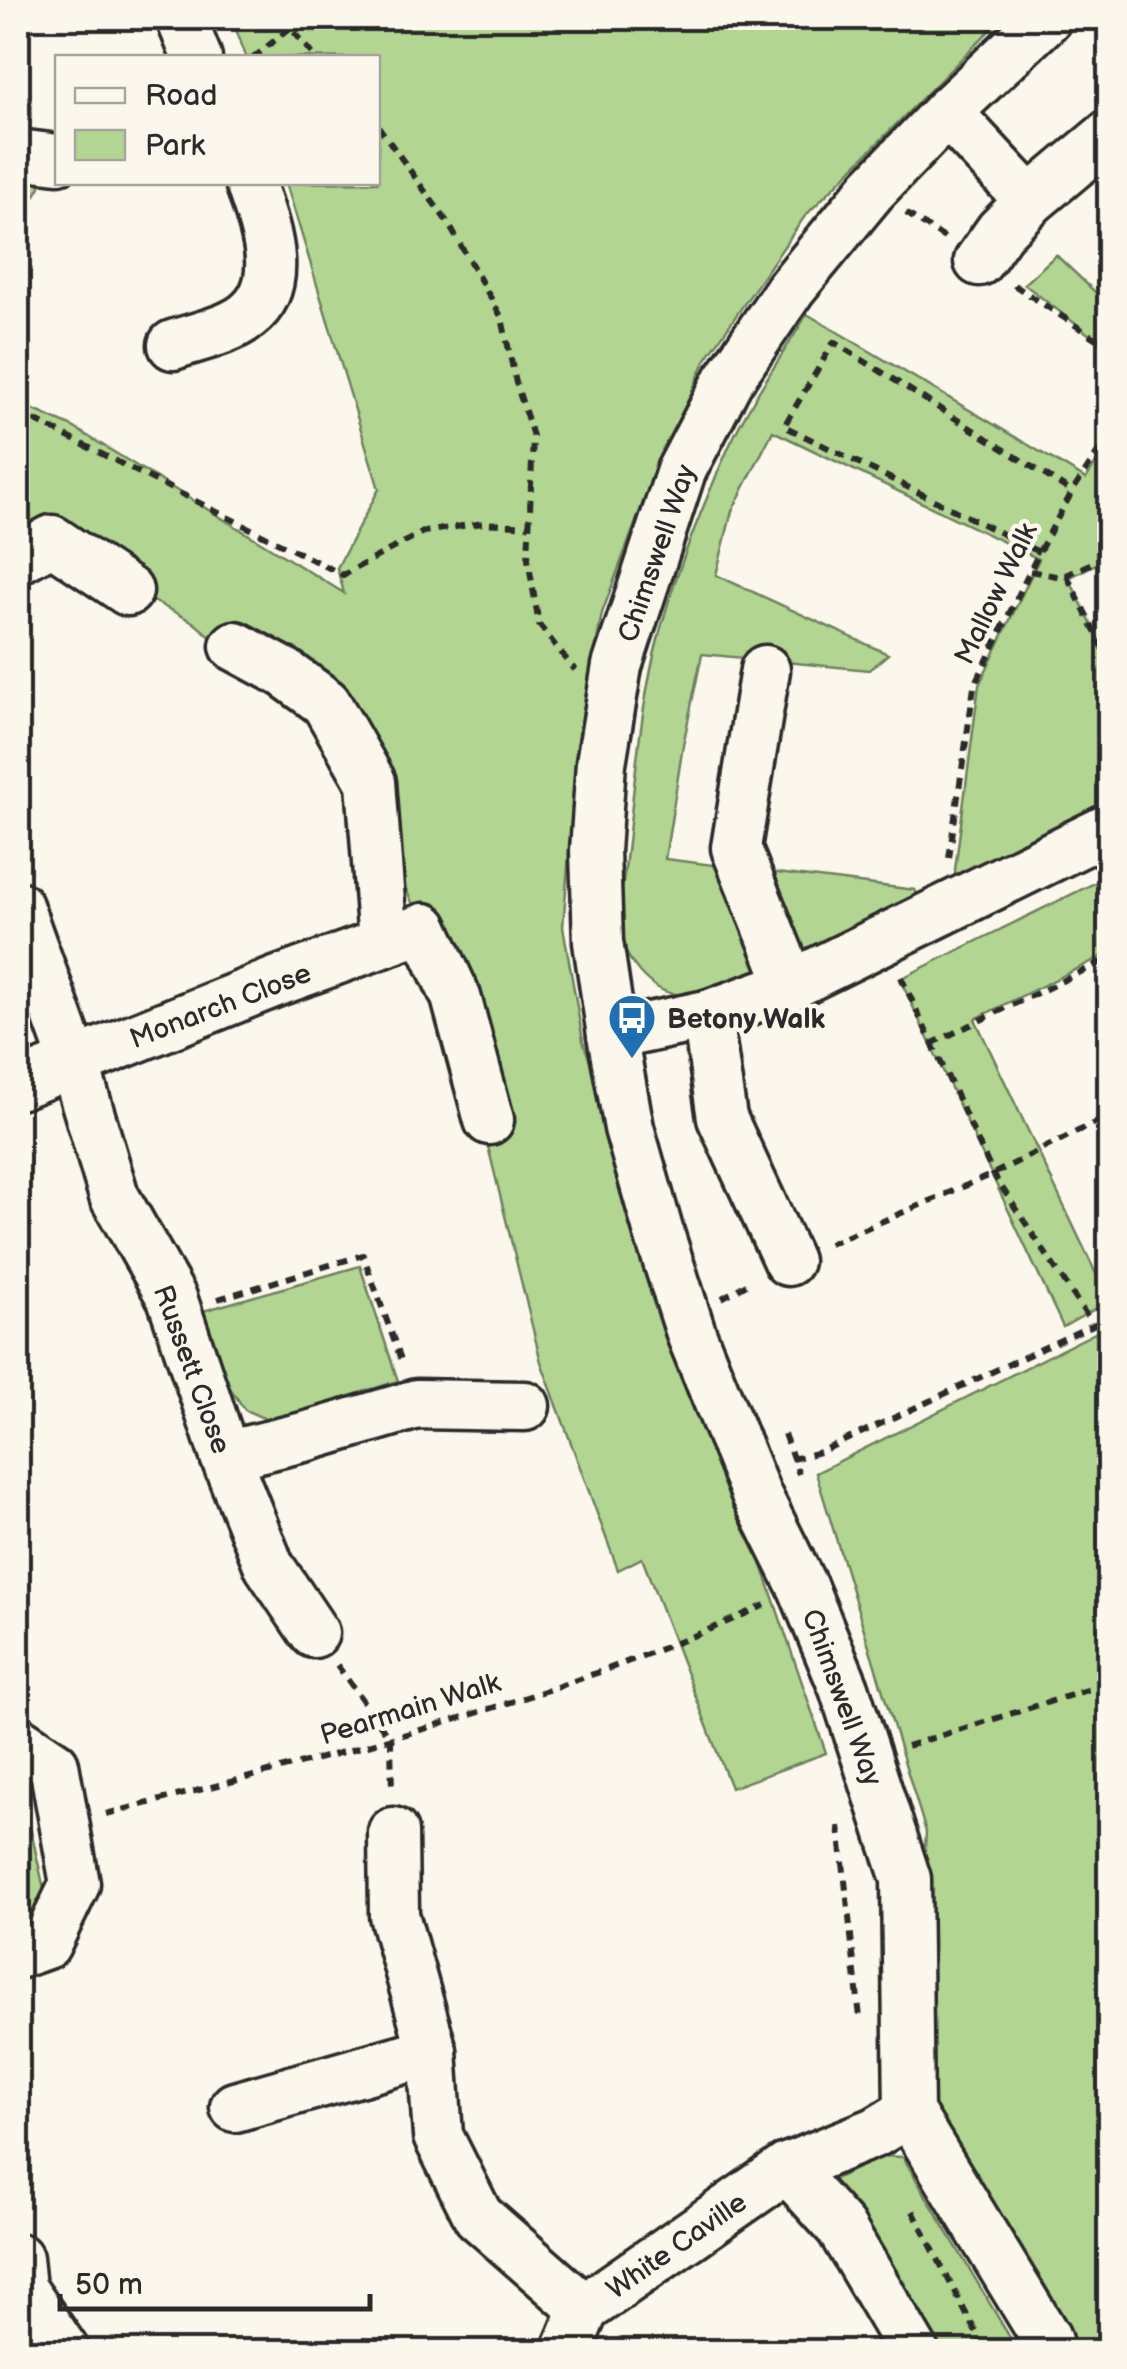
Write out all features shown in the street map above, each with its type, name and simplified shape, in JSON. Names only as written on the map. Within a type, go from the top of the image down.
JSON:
[{"type":"street","points":[[181,18],[196,55]]},
{"type":"street","name":"Chimswell Way","points":[[909,2112],[906,1879],[844,1688],[692,1336],[663,1247],[629,1128],[612,1035],[598,942],[595,851],[601,763],[617,666],[681,471],[728,381],[790,288],[872,190],[1047,18]]},
{"type":"street","points":[[948,112],[1030,202]]},
{"type":"street","points":[[979,261],[1000,231],[1110,134]]},
{"type":"street","points":[[18,154],[55,159]]},
{"type":"street","points":[[173,345],[247,316],[270,289],[270,261],[251,185]]},
{"type":"street","points":[[18,559],[52,540],[128,590]]},
{"type":"street","points":[[235,646],[285,673],[326,703],[371,782],[404,936],[456,997],[489,1120]]},
{"type":"street","points":[[765,670],[736,848],[790,985]]},
{"type":"street","points":[[612,1035],[707,1015],[790,985],[1110,828]]},
{"type":"street","name":"Russett Close","points":[[18,906],[74,1062],[114,1196],[177,1312],[225,1456],[269,1566],[314,1633]]},
{"type":"street","name":"Monarch Close","points":[[18,1085],[404,936]]},
{"type":"street","points":[[707,1015],[722,1118],[788,1261]]},
{"type":"street","points":[[225,1456],[416,1404],[525,1406]]},
{"type":"street","points":[[18,1741],[54,1764],[76,1884],[46,1944],[18,1954]]},
{"type":"street","name":"White Caville","points":[[393,1832],[394,1915],[432,2052],[438,2136],[478,2216],[575,2330],[788,2168],[876,2132],[909,2112]]},
{"type":"street","points":[[235,2106],[432,2052]]},
{"type":"street","points":[[909,2112],[1046,2338],[1050,2352]]},
{"type":"street","points":[[788,2168],[841,2228],[914,2352]]},
{"type":"street","points":[[19,2278],[65,2352]]},
{"type":"path","points":[[283,18],[312,55]]},
{"type":"path","points":[[257,55],[289,29]]},
{"type":"path","points":[[380,129],[448,222],[502,318],[533,436],[528,559],[539,625],[568,665],[612,696]]},
{"type":"path","points":[[1039,552],[784,426],[834,342],[1072,492]]},
{"type":"path","points":[[18,412],[343,575],[423,532],[483,523],[529,526]]},
{"type":"path","name":"Mallow Walk","points":[[956,904],[948,866],[974,686],[1039,552],[1110,434]]},
{"type":"path","points":[[1030,571],[1054,578],[1067,576],[1110,556]]},
{"type":"path","points":[[1067,576],[1110,662]]},
{"type":"path","points":[[884,939],[993,1174],[1093,1325]]},
{"type":"path","points":[[931,1044],[1110,958]]},
{"type":"path","points":[[721,1298],[788,1261],[993,1174],[1110,1115]]},
{"type":"path","points":[[177,1312],[363,1256],[416,1404]]},
{"type":"path","points":[[748,1472],[820,1452],[1110,1317]]},
{"type":"path","name":"Pearmain Walk","points":[[65,1825],[391,1740],[660,1652],[803,1588]]},
{"type":"path","points":[[314,1633],[391,1740]]},
{"type":"path","points":[[906,1746],[1110,1683]]},
{"type":"green space","points":[[232,18],[1002,18],[805,216],[706,359],[644,500],[602,613],[578,742],[563,927],[583,1041],[826,1753],[731,1788],[642,1558],[618,1570],[541,1362],[484,1130],[424,928],[337,741],[193,622],[31,536],[18,540],[18,403],[73,427],[344,593],[337,568],[379,489],[287,185],[380,185],[380,55],[245,55]]},
{"type":"green space","points":[[18,172],[42,183],[18,225]]},
{"type":"green space","points":[[1056,255],[1109,305],[1109,350],[1024,284]]},
{"type":"green space","points":[[807,314],[1086,479],[1109,442],[1109,557],[1069,578],[1109,661],[1109,806],[956,880],[979,685],[1039,559],[773,431],[732,511],[716,575],[888,654],[869,670],[702,654],[665,859],[915,890],[919,898],[762,974],[699,993],[675,994],[656,987],[633,964],[623,945],[620,927],[649,677],[677,577],[732,439]]},
{"type":"green space","points":[[1109,876],[1109,953],[975,1019],[1109,1301],[1063,1327],[900,979]]},
{"type":"green space","points":[[360,1266],[398,1381],[270,1421],[245,1410],[230,1388],[203,1311]]},
{"type":"green space","points":[[1109,1326],[1109,2351],[1034,2351],[909,2112],[926,1832],[816,1473]]},
{"type":"green space","points":[[18,1773],[44,1889],[31,1920],[18,1923]]},
{"type":"green space","points":[[882,2156],[903,2157],[1018,2351],[931,2351],[828,2182]]},
{"type":"place","name":"Betony Walk","points":[[632,1060]]}]
